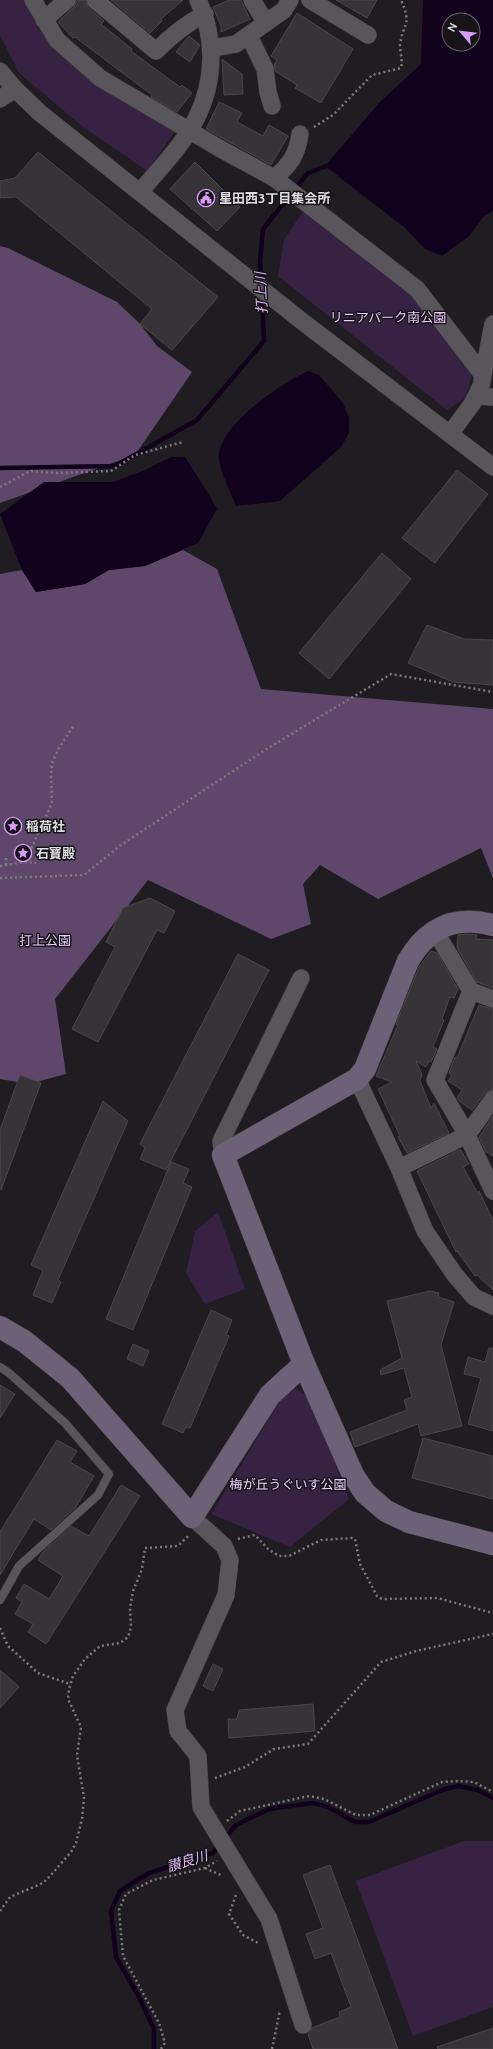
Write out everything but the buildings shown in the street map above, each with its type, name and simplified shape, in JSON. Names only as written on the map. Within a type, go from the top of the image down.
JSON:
[{"type":"street","points":[[33,0],[57,40],[100,78],[188,130],[274,178],[417,289],[483,375]]},
{"type":"street","points":[[44,20],[67,0]]},
{"type":"street","points":[[95,0],[156,51],[174,32],[189,22],[202,7]]},
{"type":"street","points":[[252,0],[266,23]]},
{"type":"street","points":[[212,48],[236,44],[284,10],[290,0]]},
{"type":"street","points":[[310,0],[368,35]]},
{"type":"street","points":[[140,192],[196,119],[208,85],[212,48],[202,7]]},
{"type":"street","points":[[248,36],[265,69],[268,92],[272,106]]},
{"type":"street","points":[[0,71],[15,89],[40,113],[303,322],[493,467]]},
{"type":"street","points":[[0,99],[15,89]]},
{"type":"street","points":[[274,178],[288,167],[305,133]]},
{"type":"street","points":[[450,434],[476,396],[481,386],[493,324]]},
{"type":"street","points":[[476,396],[493,397]]},
{"type":"street","points":[[223,1155],[357,1079],[365,1069],[408,961],[416,947],[435,931],[456,921],[477,921],[493,925]]},
{"type":"street","points":[[435,931],[472,991],[493,999]]},
{"type":"street","points":[[302,978],[221,1141],[223,1155],[304,1364],[352,1475],[365,1493],[386,1511],[409,1522],[493,1544]]},
{"type":"street","points":[[472,991],[436,1080],[467,1135],[493,1191]]},
{"type":"street","points":[[357,1079],[399,1168],[425,1231],[455,1275],[474,1297],[493,1306]]},
{"type":"street","points":[[399,1168],[467,1135],[493,1099]]},
{"type":"street","points":[[0,1327],[24,1341],[70,1378],[196,1522],[224,1546],[230,1560],[226,1595],[176,1710],[178,1730],[198,1756],[201,1807],[226,1860],[269,1919],[303,2025]]},
{"type":"street","points":[[196,1522],[270,1395],[304,1364]]},
{"type":"lane","points":[[0,1367],[9,1373],[65,1423],[109,1474],[98,1495],[19,1566],[0,1600]]},
{"type":"path","points":[[305,133],[333,115],[372,75],[401,68],[403,60],[400,47],[407,22],[406,12],[401,0]]},
{"type":"path","points":[[0,487],[30,471],[56,473],[111,471],[135,455],[183,442]]},
{"type":"path","points":[[0,878],[84,875],[121,845],[265,750],[391,674],[493,692]]},
{"type":"path","points":[[25,862],[52,803],[50,774],[52,763],[59,748],[74,725]]},
{"type":"path","points":[[6,858],[6,865]]},
{"type":"path","points":[[0,866],[25,862],[36,863]]},
{"type":"path","points":[[0,1911],[10,1896],[18,1891],[43,1882],[51,1875],[71,1852],[76,1843],[82,1819],[84,1798],[77,1755],[81,1727],[68,1699],[70,1684],[84,1659],[100,1646],[120,1643],[128,1637],[131,1627],[130,1608],[133,1591],[142,1569],[145,1548],[178,1546],[196,1522]]},
{"type":"path","points":[[224,1546],[244,1537],[255,1535],[268,1549],[279,1556],[289,1556],[321,1540],[352,1538],[355,1540],[360,1564],[377,1596],[382,1599],[437,1598],[493,1613]]},
{"type":"path","points":[[0,1628],[8,1646],[38,1673],[70,1684]]},
{"type":"path","points":[[199,1784],[245,1767],[274,1749],[308,1744],[381,1662],[416,1651],[493,1634]]},
{"type":"path","points":[[221,1816],[225,1822],[240,1811],[309,1796],[324,1799],[356,1815],[370,1815],[442,1782],[458,1780],[474,1782],[493,1792]]},
{"type":"path","points":[[161,2049],[165,2043],[159,2022],[123,1956],[119,1910],[126,1894],[153,1880],[205,1868],[226,1860]]},
{"type":"path","points":[[205,1868],[225,1877]]},
{"type":"path","points":[[237,1893],[229,1914],[243,1935],[262,1945]]},
{"type":"path","points":[[272,2049],[280,2012],[279,2005]]},
{"type":"green space","points":[[0,0],[26,0],[38,22],[176,130],[147,171],[82,126],[19,73],[0,35]]},
{"type":"green space","name":"リニアパーク南公園","points":[[304,210],[415,292],[474,368],[465,398],[447,410],[278,276],[284,240]]},
{"type":"green space","points":[[0,246],[8,248],[117,302],[140,324],[157,346],[192,372],[135,455],[0,503]]},
{"type":"green space","name":"打上公園","points":[[183,550],[217,569],[261,689],[493,709],[493,878],[481,848],[378,899],[320,865],[303,884],[311,924],[271,939],[148,880],[55,999],[66,1074],[29,1084],[0,1079],[0,574],[22,570],[36,592],[85,584],[109,570],[145,566]]},
{"type":"green space","points":[[218,1212],[245,1289],[205,1304],[186,1273],[195,1231]]},
{"type":"green space","name":"梅が丘うぐいす公園","points":[[290,1385],[308,1396],[349,1499],[290,1547],[211,1514]]},
{"type":"green space","points":[[464,1841],[493,1841],[493,2007],[413,2036],[356,1881]]},
{"type":"shaded area","points":[[423,0],[493,0],[493,211],[484,216],[469,236],[442,256],[425,249],[405,228],[325,166],[379,103],[421,64]]},
{"type":"shaded area","points":[[308,371],[319,375],[343,403],[349,418],[349,433],[341,447],[280,501],[236,506],[220,465],[219,460],[221,447],[228,434],[252,408],[283,385]]},
{"type":"shaded area","points":[[171,457],[185,457],[217,509],[198,543],[145,566],[109,570],[85,584],[36,592],[22,570],[0,514],[44,482],[113,482],[145,470]]},
{"type":"waterway","name":"打上川","points":[[261,283],[260,261],[263,229],[308,173],[329,165]]},
{"type":"waterway","name":"打上川","points":[[0,468],[115,466],[197,420],[264,341],[262,294]]},
{"type":"waterway","name":"讃良川","points":[[224,1839],[236,1825],[269,1809],[313,1803],[328,1807],[355,1822],[369,1822],[442,1790],[458,1786],[478,1790],[493,1798]]},
{"type":"waterway","name":"讃良川","points":[[154,2049],[154,2029],[138,1995],[116,1957],[111,1911],[120,1891],[149,1873],[213,1853],[220,1845]]},
{"type":"place","name":"星田西3丁目集会所","points":[[206,198]]},
{"type":"place","name":"稲荷社","points":[[13,826]]},
{"type":"place","name":"石寶殿","points":[[23,853]]}]
